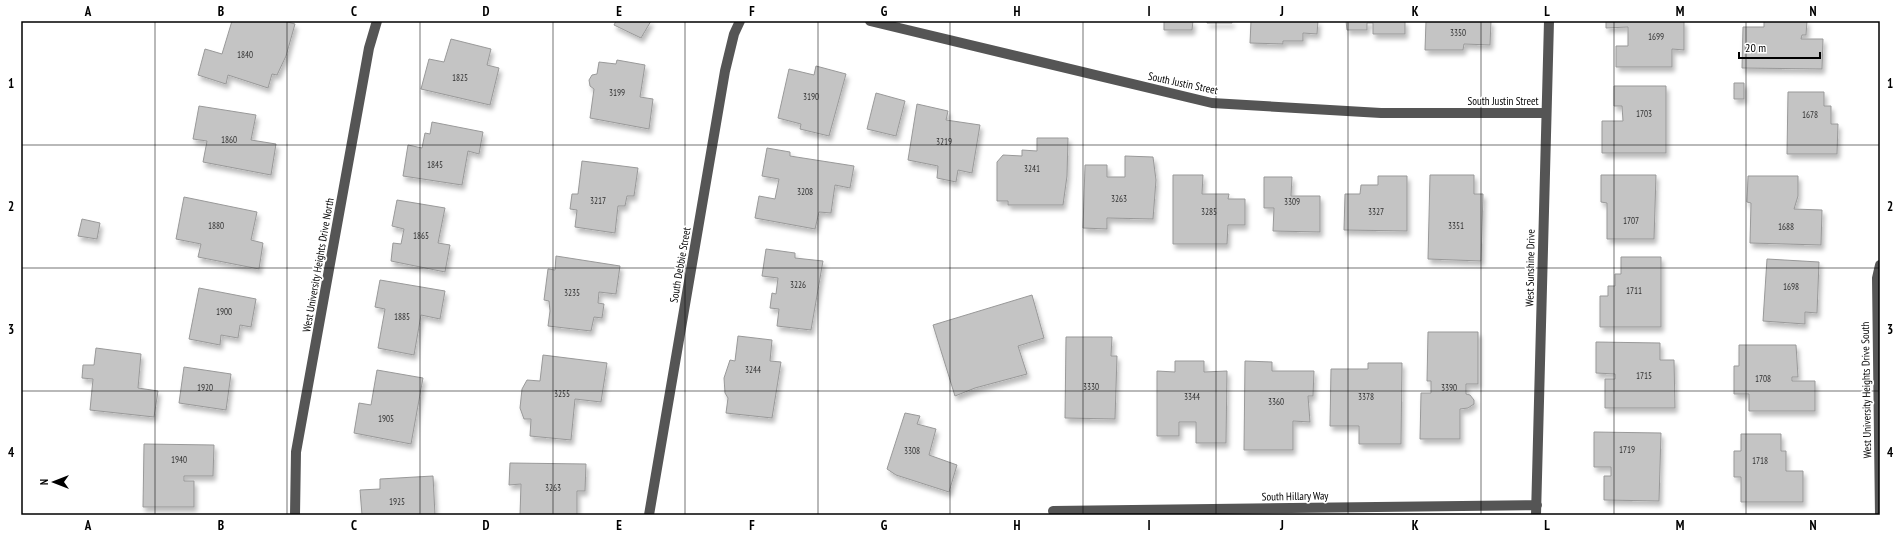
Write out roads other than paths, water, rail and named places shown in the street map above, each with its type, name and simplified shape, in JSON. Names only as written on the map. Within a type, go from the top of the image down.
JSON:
[{"type":"street","name":"West University Heights Drive North","points":[[296,515],[296,452],[369,48],[377,21]]},
{"type":"street","name":"South Debbie Street","points":[[649,515],[726,71],[734,34],[740,21]]},
{"type":"street","name":"South Justin Street","points":[[870,21],[1212,103],[1381,113],[1546,113]]},
{"type":"street","name":"West Sunshine Drive","points":[[1537,510],[1549,21]]},
{"type":"street","name":"West University Heights Drive South","points":[[1880,265],[1878,278],[1880,515]]},
{"type":"street","name":"South Hillary Way","points":[[1053,511],[1537,510]]}]
